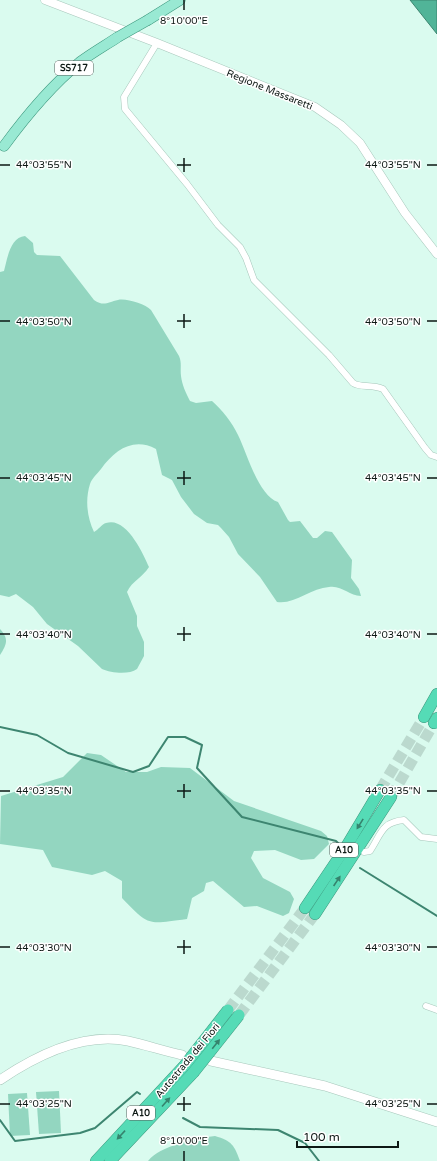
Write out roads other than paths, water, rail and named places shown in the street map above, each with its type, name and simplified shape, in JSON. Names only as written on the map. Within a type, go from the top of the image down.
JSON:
[{"type":"highway","points":[[424,717],[437,694]]},
{"type":"highway","name":"A10","points":[[305,908],[346,847],[380,790]]},
{"type":"highway","name":"A10","points":[[315,914],[390,797]]},
{"type":"highway","name":"Autostrada dei Fiori","points":[[110,1161],[228,1010]]},
{"type":"highway","name":"Autostrada dei Fiori","points":[[96,1161],[186,1064],[239,1015]]},
{"type":"main road","name":"SS717","points":[[4,146],[27,116],[59,81],[81,62],[118,37],[180,0]]},
{"type":"main road","points":[[0,1080],[21,1066],[60,1048],[90,1041],[128,1041],[186,1064]]},
{"type":"main road","points":[[211,1061],[324,1086],[437,1122]]},
{"type":"street","name":"Regione Massaretti","points":[[45,0],[157,43],[315,108],[330,116],[360,143],[405,213],[437,254]]},
{"type":"street","points":[[157,43],[124,97],[125,109],[187,184],[218,226],[240,248],[246,258],[254,280],[329,355],[353,383],[357,386],[374,385],[383,389],[425,448],[431,455],[437,458]]},
{"type":"street","points":[[364,852],[370,852],[384,828],[394,821],[404,820],[421,837],[437,839]]},
{"type":"street","points":[[426,1006],[437,1010]]},
{"type":"waterway","points":[[0,727],[37,735],[68,753],[133,772],[149,766],[168,737],[185,737],[202,745],[197,768],[242,817],[336,841],[339,844]]},
{"type":"waterway","points":[[360,868],[437,916]]},
{"type":"waterway","points":[[0,1120],[15,1141],[80,1133],[95,1128],[137,1092],[140,1094]]},
{"type":"waterway","points":[[183,1118],[200,1127],[278,1130],[305,1143],[319,1161]]},
{"type":"tunnel","points":[[380,790],[424,717]]},
{"type":"tunnel","points":[[391,797],[434,723]]},
{"type":"tunnel","points":[[228,1010],[305,908]]},
{"type":"tunnel","points":[[239,1015],[315,914]]}]
